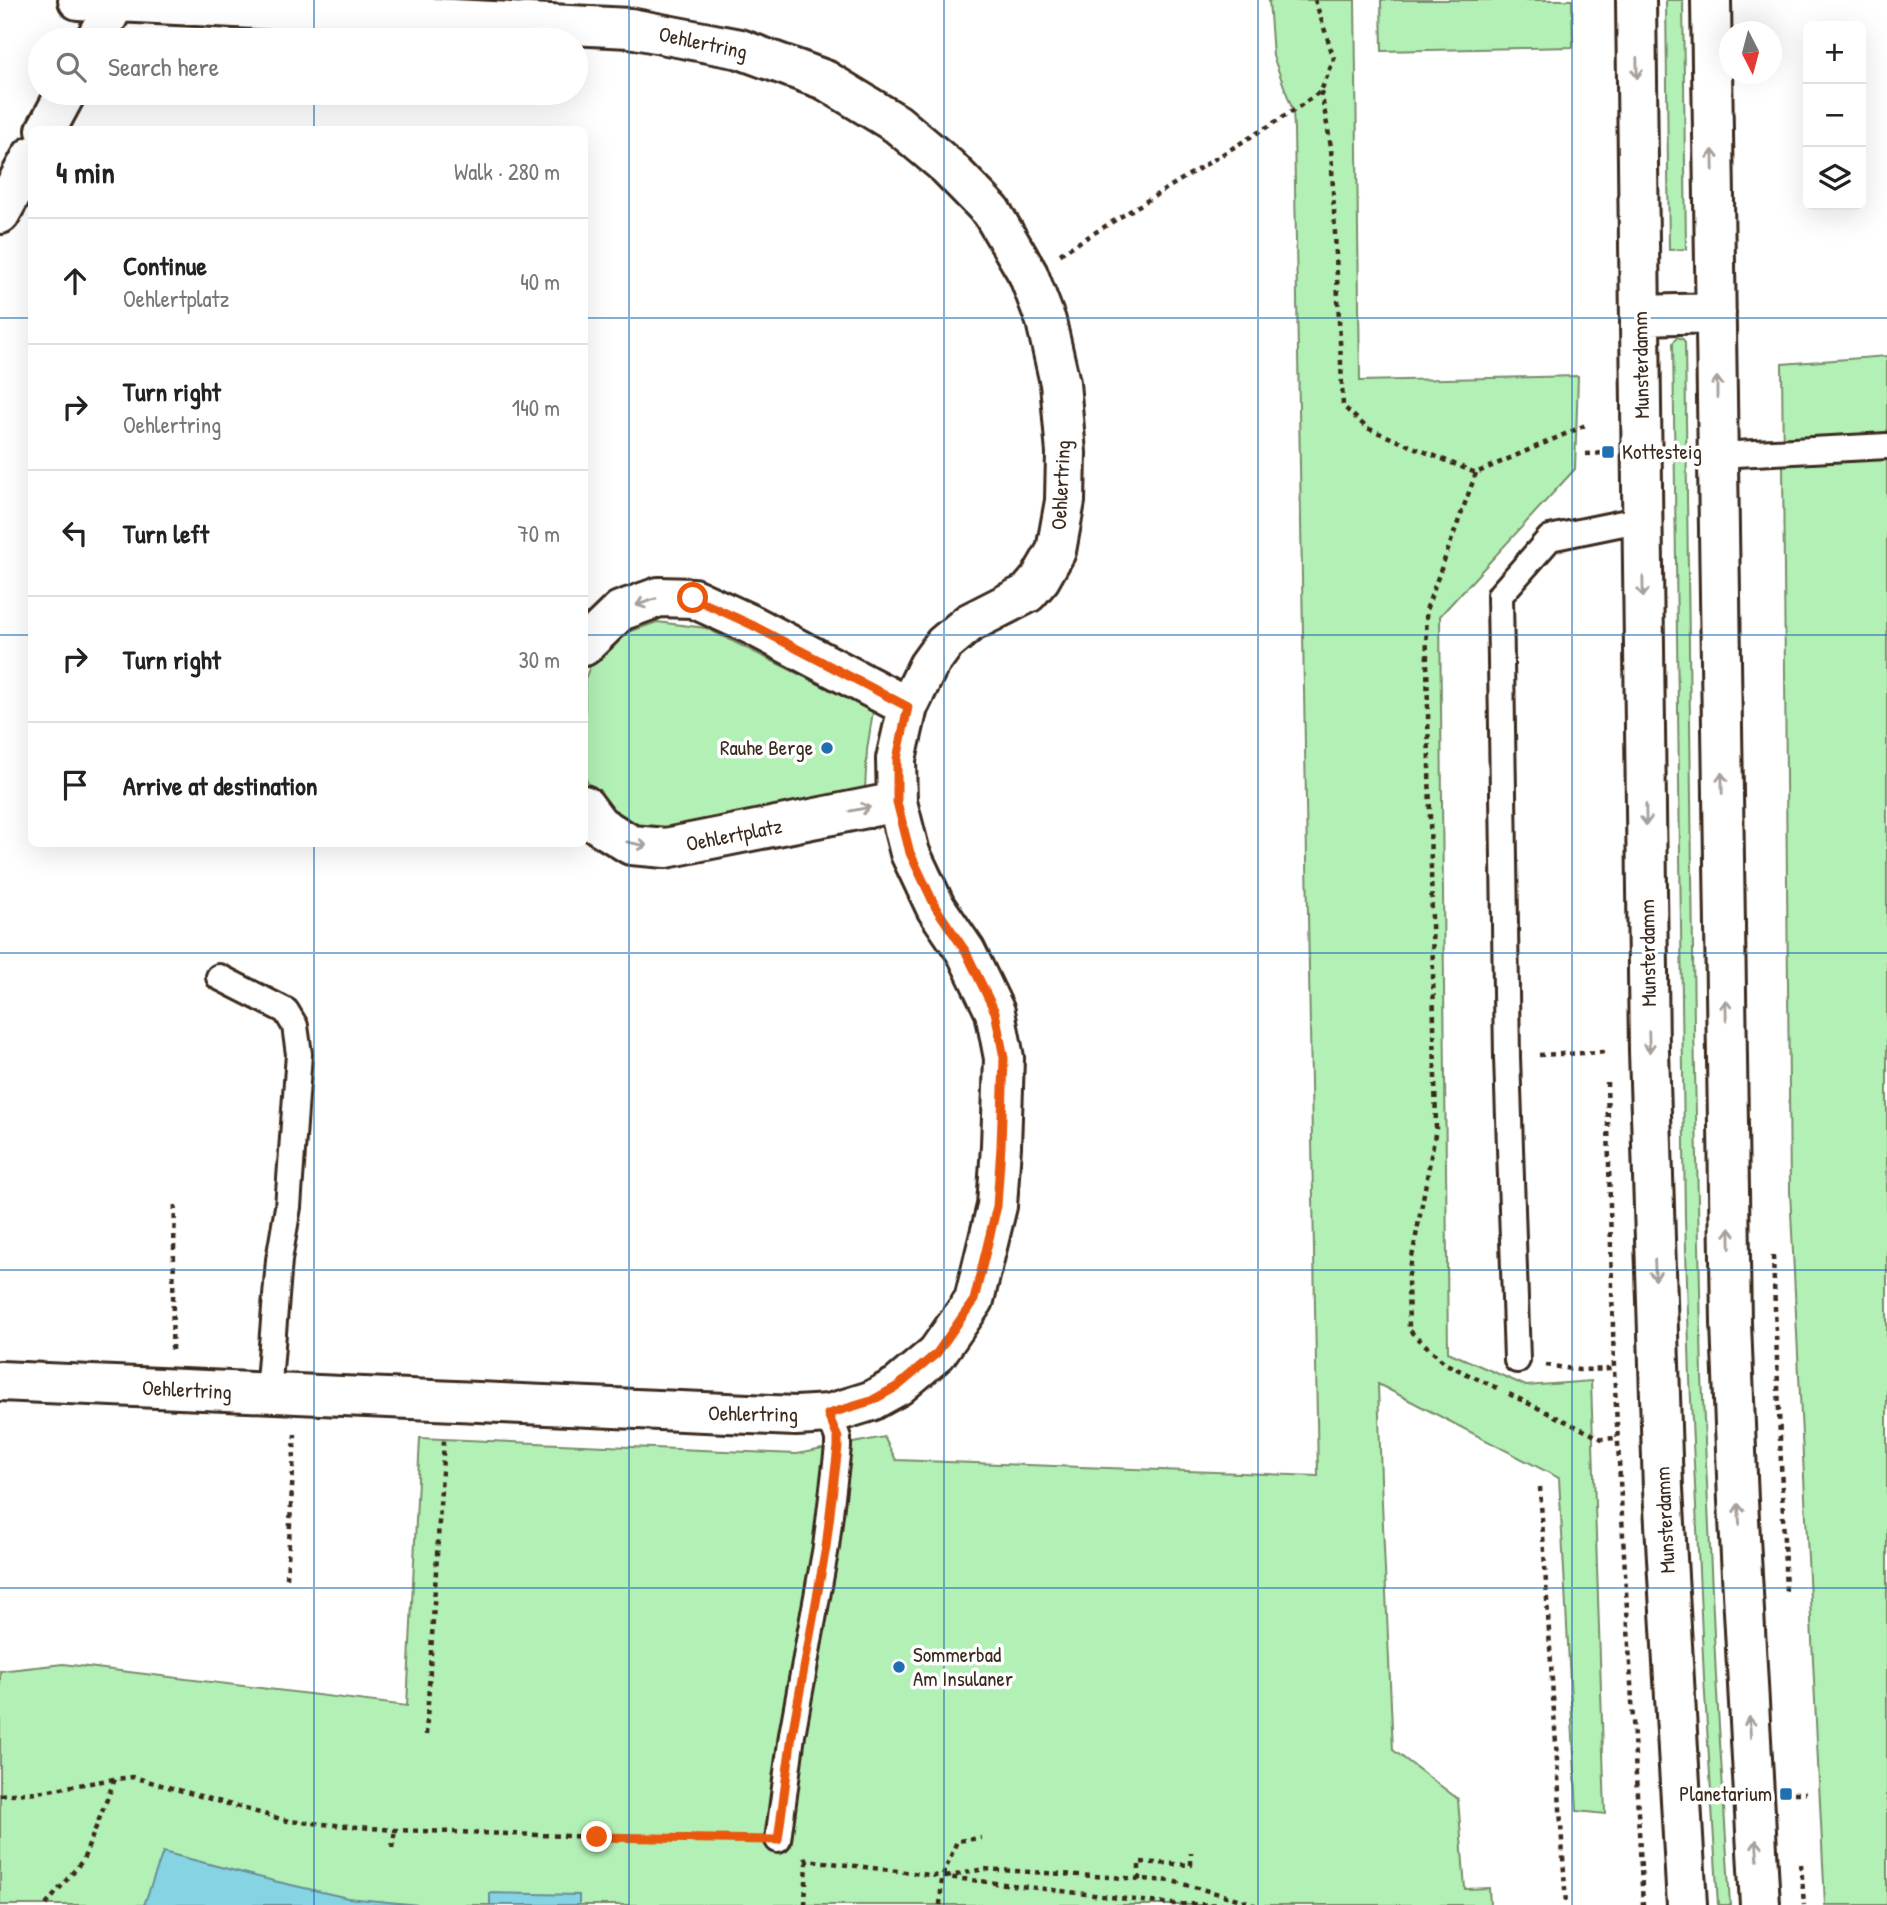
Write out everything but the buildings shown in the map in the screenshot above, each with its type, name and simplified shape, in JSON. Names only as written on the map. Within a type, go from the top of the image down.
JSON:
[{"type":"street","name":"Oehlertring","points":[[0,1381],[768,1416],[828,1414],[871,1401],[898,1386],[937,1353],[974,1300],[997,1206],[1004,1058],[995,1012],[966,952],[936,908],[910,853],[897,802],[897,759],[908,707],[929,666],[944,644],[969,623],[1028,593],[1040,579],[1056,551],[1065,501],[1066,453],[1060,383],[1046,321],[1028,274],[991,211],[947,166],[897,124],[825,80],[740,49],[631,28],[78,0]]},
{"type":"street","name":"Munsterdamm","points":[[1636,0],[1649,1051],[1663,1489],[1687,1905]]},
{"type":"street","points":[[1711,0],[1731,1323],[1760,1905]]},
{"type":"street","points":[[102,28],[117,1]]},
{"type":"street","points":[[48,126],[60,105]]},
{"type":"street","points":[[0,214],[28,163]]},
{"type":"street","points":[[1640,315],[1716,313]]},
{"type":"street","points":[[588,642],[620,611],[659,597],[693,598],[752,625],[908,707]]},
{"type":"street","name":"Oehlertplatz","points":[[588,810],[599,825],[631,845],[666,848],[897,802]]},
{"type":"lane","points":[[1717,456],[1887,446]]},
{"type":"lane","points":[[1517,1360],[1507,1057],[1500,595],[1550,538],[1642,519]]},
{"type":"lane","points":[[219,977],[286,1011],[295,1026],[299,1054],[288,1207],[279,1260],[268,1394]]},
{"type":"lane","points":[[778,1840],[792,1735],[826,1547],[838,1447],[838,1438],[828,1414]]},
{"type":"path","points":[[1315,0],[1334,59],[1321,91],[1331,147],[1343,407],[1367,428],[1476,473],[1586,425]]},
{"type":"path","points":[[1056,257],[1321,91]]},
{"type":"path","points":[[1586,454],[1608,452]]},
{"type":"path","points":[[1476,473],[1426,610],[1436,1129],[1408,1279],[1409,1330],[1446,1364],[1602,1439],[1617,1438]]},
{"type":"path","points":[[1507,1057],[1606,1052]]},
{"type":"path","points":[[172,1357],[175,1201]]},
{"type":"path","points":[[1773,1252],[1786,1598]]},
{"type":"path","points":[[286,1578],[296,1423]]},
{"type":"path","points":[[426,1735],[444,1429]]},
{"type":"path","points":[[1540,1487],[1566,1905]]},
{"type":"path","points":[[0,1795],[133,1777],[288,1822],[597,1837],[778,1840],[797,1846],[807,1860],[805,1905]]},
{"type":"path","points":[[46,1905],[83,1860],[115,1779]]},
{"type":"path","points":[[1794,1782],[1796,1806]]},
{"type":"path","points":[[392,1848],[394,1829]]},
{"type":"path","points":[[940,1905],[942,1878],[957,1841],[981,1838]]},
{"type":"path","points":[[1139,1880],[1139,1861],[1191,1865],[1191,1853]]},
{"type":"path","points":[[1800,1855],[1804,1905]]},
{"type":"path","points":[[807,1860],[1168,1904],[1260,1905]]},
{"type":"path","points":[[942,1878],[984,1869],[1172,1881],[1260,1905]]},
{"type":"green space","name":"Sommerbad Am Insulaner","points":[[1269,0],[1355,0],[1360,381],[1578,376],[1575,469],[1440,616],[1448,1352],[1526,1386],[1591,1381],[1605,1814],[1577,1811],[1559,1478],[1378,1384],[1393,1750],[1458,1799],[1465,1889],[1489,1888],[1490,1905],[0,1905],[0,1671],[63,1664],[407,1706],[420,1438],[797,1454],[884,1437],[896,1460],[1318,1476],[1294,129],[1293,111],[1273,56]]},
{"type":"green space","points":[[1381,0],[1572,0],[1573,47],[1382,51]]},
{"type":"green space","points":[[1666,0],[1683,0],[1686,249],[1669,250]]},
{"type":"green space","points":[[1677,337],[1685,343],[1694,1027],[1702,1377],[1730,1905],[1718,1905],[1690,1378],[1685,1218],[1673,343]]},
{"type":"green space","points":[[1887,356],[1887,1905],[1825,1905],[1790,1191],[1782,364]]},
{"type":"green space","points":[[657,622],[706,628],[873,711],[865,790],[654,832],[613,819],[594,796],[588,783],[588,671],[592,661],[626,633]]},
{"type":"water","points":[[163,1852],[348,1898],[419,1905],[144,1905]]},
{"type":"water","points":[[490,1893],[579,1895],[579,1905],[490,1905]]},
{"type":"place","name":"Kottesteig","points":[[1608,452]]},
{"type":"place","name":"Rauhe Berge","points":[[827,748]]},
{"type":"place","name":"Sommerbad Am Insulaner","points":[[899,1667]]},
{"type":"place","name":"Planetarium","points":[[1786,1794]]},
{"type":"route","points":[[597,1837],[778,1840],[792,1735],[826,1547],[838,1447],[838,1438],[828,1414],[871,1401],[898,1386],[937,1353],[974,1300],[997,1206],[1004,1058],[995,1012],[966,952],[936,908],[910,853],[897,802],[897,759],[908,707],[752,625],[693,598]]}]
